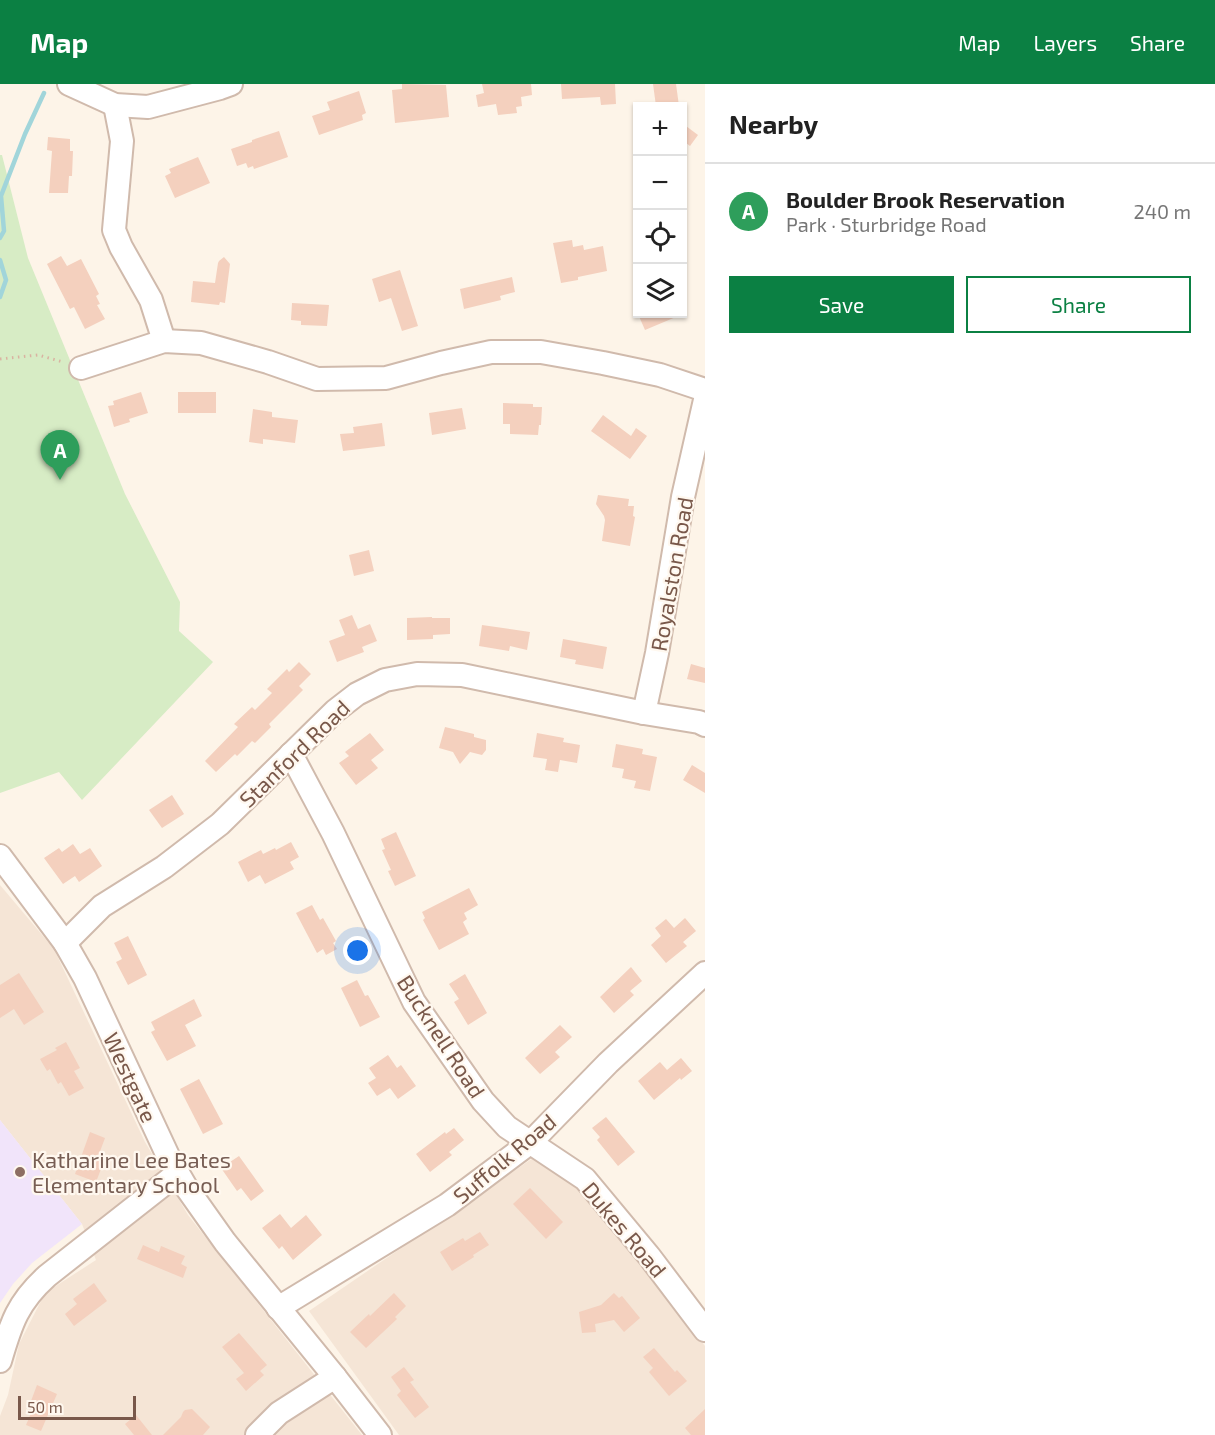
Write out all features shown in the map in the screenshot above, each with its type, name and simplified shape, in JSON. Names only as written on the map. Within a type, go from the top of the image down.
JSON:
[{"type":"street","points":[[69,84],[115,105],[148,107],[223,85]]},
{"type":"street","points":[[115,105],[122,141],[114,230],[151,300],[164,341]]},
{"type":"street","points":[[81,368],[164,341],[201,343],[317,379],[386,378],[491,352],[541,352],[660,375],[705,390]]},
{"type":"street","name":"Royalston Road","points":[[644,713],[657,653],[683,497],[705,400]]},
{"type":"street","name":"Stanford Road","points":[[65,943],[102,906],[164,867],[220,824],[335,711],[357,694],[385,680],[417,674],[462,675],[705,724]]},
{"type":"street","name":"Bucknell Road","points":[[291,754],[333,833],[414,1002],[483,1101],[507,1127],[531,1142]]},
{"type":"street","name":"Westgate","points":[[0,856],[65,943],[85,978],[178,1173],[225,1242],[380,1435]]},
{"type":"street","name":"Suffolk Road","points":[[278,1308],[447,1205],[531,1142],[608,1063],[705,974]]},
{"type":"street","name":"Dukes Road","points":[[531,1142],[585,1179],[650,1256],[705,1330]]},
{"type":"street","points":[[0,1361],[13,1322],[22,1303],[33,1289],[47,1275],[178,1173]]},
{"type":"street","points":[[257,1435],[279,1413],[335,1377]]},
{"type":"path","points":[[0,359],[38,355],[81,368]]},
{"type":"shaded area","points":[[0,885],[54,949],[145,1142],[188,1215],[362,1435],[0,1435],[0,1416],[8,1395],[19,1344],[45,1293],[96,1260],[82,1224],[0,1120]]},
{"type":"shaded area","name":"Katharine Lee Bates Elementary School","points":[[0,1120],[82,1224],[32,1263],[0,1303]]},
{"type":"shaded area","points":[[533,1158],[575,1185],[705,1346],[705,1435],[399,1435],[309,1311]]},
{"type":"green space","points":[[0,155],[2,155],[28,258],[125,494],[180,602],[179,631],[213,662],[82,800],[59,772],[0,793]]},
{"type":"building","points":[[402,84],[446,85],[449,117],[395,123],[392,90],[402,89]]},
{"type":"building","points":[[482,84],[531,84],[532,95],[521,97],[522,106],[516,107],[517,113],[498,115],[496,104],[478,107],[476,95],[484,93]]},
{"type":"building","points":[[561,84],[615,84],[616,104],[601,105],[600,97],[562,99]]},
{"type":"building","points":[[653,84],[676,84],[678,102],[655,102]]},
{"type":"building","points":[[359,91],[366,113],[362,115],[363,120],[319,135],[312,116],[330,110],[327,102]]},
{"type":"building","points":[[687,127],[698,135],[690,146],[687,144]]},
{"type":"building","points":[[279,131],[288,157],[254,169],[253,166],[248,168],[246,163],[237,166],[231,149]]},
{"type":"building","points":[[48,137],[70,139],[70,151],[73,151],[72,176],[69,176],[68,193],[49,193],[52,151],[47,150]]},
{"type":"building","points":[[198,157],[210,183],[175,198],[165,176],[171,173],[169,169]]},
{"type":"building","points":[[572,240],[573,247],[583,245],[584,250],[603,246],[607,271],[561,283],[553,243]]},
{"type":"building","points":[[61,256],[67,266],[81,259],[99,294],[96,296],[100,304],[97,305],[105,319],[85,329],[74,307],[70,309],[47,264]]},
{"type":"building","points":[[224,257],[230,264],[225,303],[220,302],[219,305],[191,302],[193,281],[215,283],[218,263]]},
{"type":"building","points":[[400,270],[418,326],[402,331],[391,298],[379,302],[372,279]]},
{"type":"building","points":[[512,277],[515,292],[500,296],[501,300],[464,309],[460,289]]},
{"type":"building","points":[[292,303],[329,305],[327,326],[301,325],[301,321],[291,320]]},
{"type":"building","points":[[640,318],[674,318],[645,330]]},
{"type":"building","points":[[141,392],[148,413],[114,427],[108,406],[114,405],[113,401]]},
{"type":"building","points":[[178,392],[216,392],[216,413],[178,413]]},
{"type":"building","points":[[503,403],[533,404],[533,407],[542,407],[538,435],[510,434],[510,424],[503,424]]},
{"type":"building","points":[[462,408],[466,429],[432,435],[429,413]]},
{"type":"building","points":[[253,409],[272,412],[272,417],[298,420],[295,443],[263,439],[263,444],[249,442]]},
{"type":"building","points":[[603,415],[631,436],[636,428],[647,436],[630,459],[591,431]]},
{"type":"building","points":[[382,423],[385,446],[343,451],[340,434],[354,433],[353,427]]},
{"type":"building","points":[[598,495],[629,499],[628,506],[634,506],[633,516],[635,517],[630,546],[602,541],[605,520],[596,504]]},
{"type":"building","points":[[369,550],[374,571],[354,576],[349,555]]},
{"type":"building","points":[[352,615],[358,629],[370,624],[377,641],[362,647],[364,652],[337,662],[329,641],[345,635],[339,620]]},
{"type":"building","points":[[407,618],[450,618],[450,634],[433,635],[433,639],[407,640]]},
{"type":"building","points":[[482,625],[530,632],[527,650],[510,646],[509,651],[479,646]]},
{"type":"building","points":[[563,639],[607,647],[603,669],[575,664],[576,660],[560,657]]},
{"type":"building","points":[[299,662],[311,674],[299,686],[303,690],[269,724],[271,727],[255,743],[252,741],[216,772],[205,761],[238,727],[234,724],[252,707],[255,710],[272,693],[267,689],[287,669],[289,672]]},
{"type":"building","points":[[691,664],[705,668],[705,683],[687,679]]},
{"type":"building","points":[[445,727],[474,734],[474,737],[486,740],[486,750],[482,755],[470,752],[460,764],[453,752],[439,748]]},
{"type":"building","points":[[370,733],[384,750],[371,760],[378,768],[356,785],[339,763],[349,756],[345,752]]},
{"type":"building","points":[[537,733],[564,738],[563,742],[580,745],[577,763],[560,760],[558,772],[545,770],[547,759],[533,757]]},
{"type":"building","points":[[616,744],[643,749],[642,754],[657,757],[650,791],[634,788],[636,781],[622,778],[624,769],[612,767]]},
{"type":"building","points":[[692,765],[705,773],[705,793],[683,780]]},
{"type":"building","points":[[172,795],[184,814],[162,828],[149,810]]},
{"type":"building","points":[[396,832],[416,876],[395,886],[388,871],[391,870],[382,850],[385,849],[381,839]]},
{"type":"building","points":[[291,842],[299,857],[290,862],[294,869],[265,884],[260,875],[248,882],[238,862],[261,850],[263,854]]},
{"type":"building","points":[[73,844],[80,854],[90,848],[102,866],[79,882],[75,876],[63,884],[44,858],[59,848],[62,852]]},
{"type":"building","points":[[469,888],[478,905],[464,913],[467,919],[463,922],[469,934],[439,950],[423,920],[425,918],[422,912]]},
{"type":"building","points":[[312,905],[320,920],[323,918],[336,941],[333,943],[337,949],[326,955],[323,949],[317,953],[296,913]]},
{"type":"building","points":[[685,918],[696,931],[683,942],[687,946],[666,963],[651,945],[661,936],[655,928],[666,919],[674,928]]},
{"type":"building","points":[[128,936],[147,975],[128,985],[116,962],[122,959],[114,943]]},
{"type":"building","points":[[631,967],[642,981],[630,991],[634,995],[614,1013],[600,997]]},
{"type":"building","points":[[19,973],[44,1012],[24,1025],[14,1009],[0,1018],[0,985]]},
{"type":"building","points":[[465,974],[487,1013],[468,1025],[454,1002],[459,999],[449,984]]},
{"type":"building","points":[[357,980],[380,1017],[360,1027],[341,988]]},
{"type":"building","points":[[194,999],[202,1016],[185,1025],[196,1046],[167,1061],[151,1032],[155,1030],[151,1022]]},
{"type":"building","points":[[560,1025],[572,1037],[555,1052],[560,1057],[540,1074],[525,1058]]},
{"type":"building","points":[[66,1042],[80,1068],[74,1071],[84,1088],[69,1096],[61,1082],[58,1084],[50,1069],[47,1071],[40,1059]]},
{"type":"building","points":[[388,1055],[397,1068],[401,1065],[416,1086],[398,1099],[390,1088],[377,1096],[368,1083],[376,1078],[369,1068]]},
{"type":"building","points":[[681,1058],[692,1071],[654,1100],[638,1081],[660,1062],[667,1070]]},
{"type":"building","points":[[199,1079],[223,1124],[203,1134],[180,1089]]},
{"type":"building","points":[[606,1117],[635,1152],[618,1166],[597,1140],[600,1137],[592,1128]]},
{"type":"building","points":[[454,1128],[464,1140],[449,1152],[452,1155],[430,1172],[416,1154]]},
{"type":"building","points":[[90,1132],[105,1138],[99,1154],[106,1156],[96,1182],[75,1174]]},
{"type":"building","points":[[239,1156],[264,1191],[251,1201],[241,1188],[237,1191],[221,1168]]},
{"type":"building","points":[[530,1188],[563,1222],[546,1239],[513,1204]]},
{"type":"building","points":[[280,1214],[291,1228],[306,1215],[322,1235],[293,1260],[282,1246],[279,1249],[262,1228]]},
{"type":"building","points":[[480,1232],[489,1245],[452,1271],[440,1252],[463,1238],[465,1241]]},
{"type":"building","points":[[143,1245],[159,1252],[161,1246],[185,1256],[181,1264],[187,1267],[183,1278],[137,1259]]},
{"type":"building","points":[[94,1283],[107,1301],[74,1326],[65,1314],[77,1304],[73,1299]]},
{"type":"building","points":[[394,1293],[406,1306],[395,1317],[397,1319],[366,1348],[350,1332]]},
{"type":"building","points":[[614,1293],[619,1298],[622,1296],[640,1318],[624,1332],[614,1320],[595,1324],[596,1332],[582,1333],[579,1312],[601,1305]]},
{"type":"building","points":[[239,1333],[267,1365],[260,1371],[264,1375],[246,1391],[236,1379],[244,1373],[222,1347]]},
{"type":"building","points":[[654,1348],[675,1372],[677,1370],[687,1381],[669,1396],[649,1372],[653,1368],[643,1357]]},
{"type":"building","points":[[404,1367],[414,1380],[410,1382],[429,1407],[415,1418],[397,1395],[401,1391],[391,1377]]},
{"type":"building","points":[[37,1385],[57,1394],[41,1431],[26,1425],[32,1411],[28,1409]]},
{"type":"building","points":[[192,1409],[210,1427],[203,1435],[163,1435],[185,1410]]},
{"type":"building","points":[[705,1409],[705,1435],[691,1435],[685,1428]]},
{"type":"building","points":[[136,1415],[152,1435],[134,1435],[125,1424]]},
{"type":"waterway","points":[[0,238],[4,231],[1,196],[44,93]]},
{"type":"waterway","points":[[0,260],[6,280],[0,297]]},
{"type":"place","name":"Boulder Brook Reservation","points":[[60,480]]},
{"type":"place","name":"Katharine Lee Bates Elementary School","points":[[20,1172]]}]
